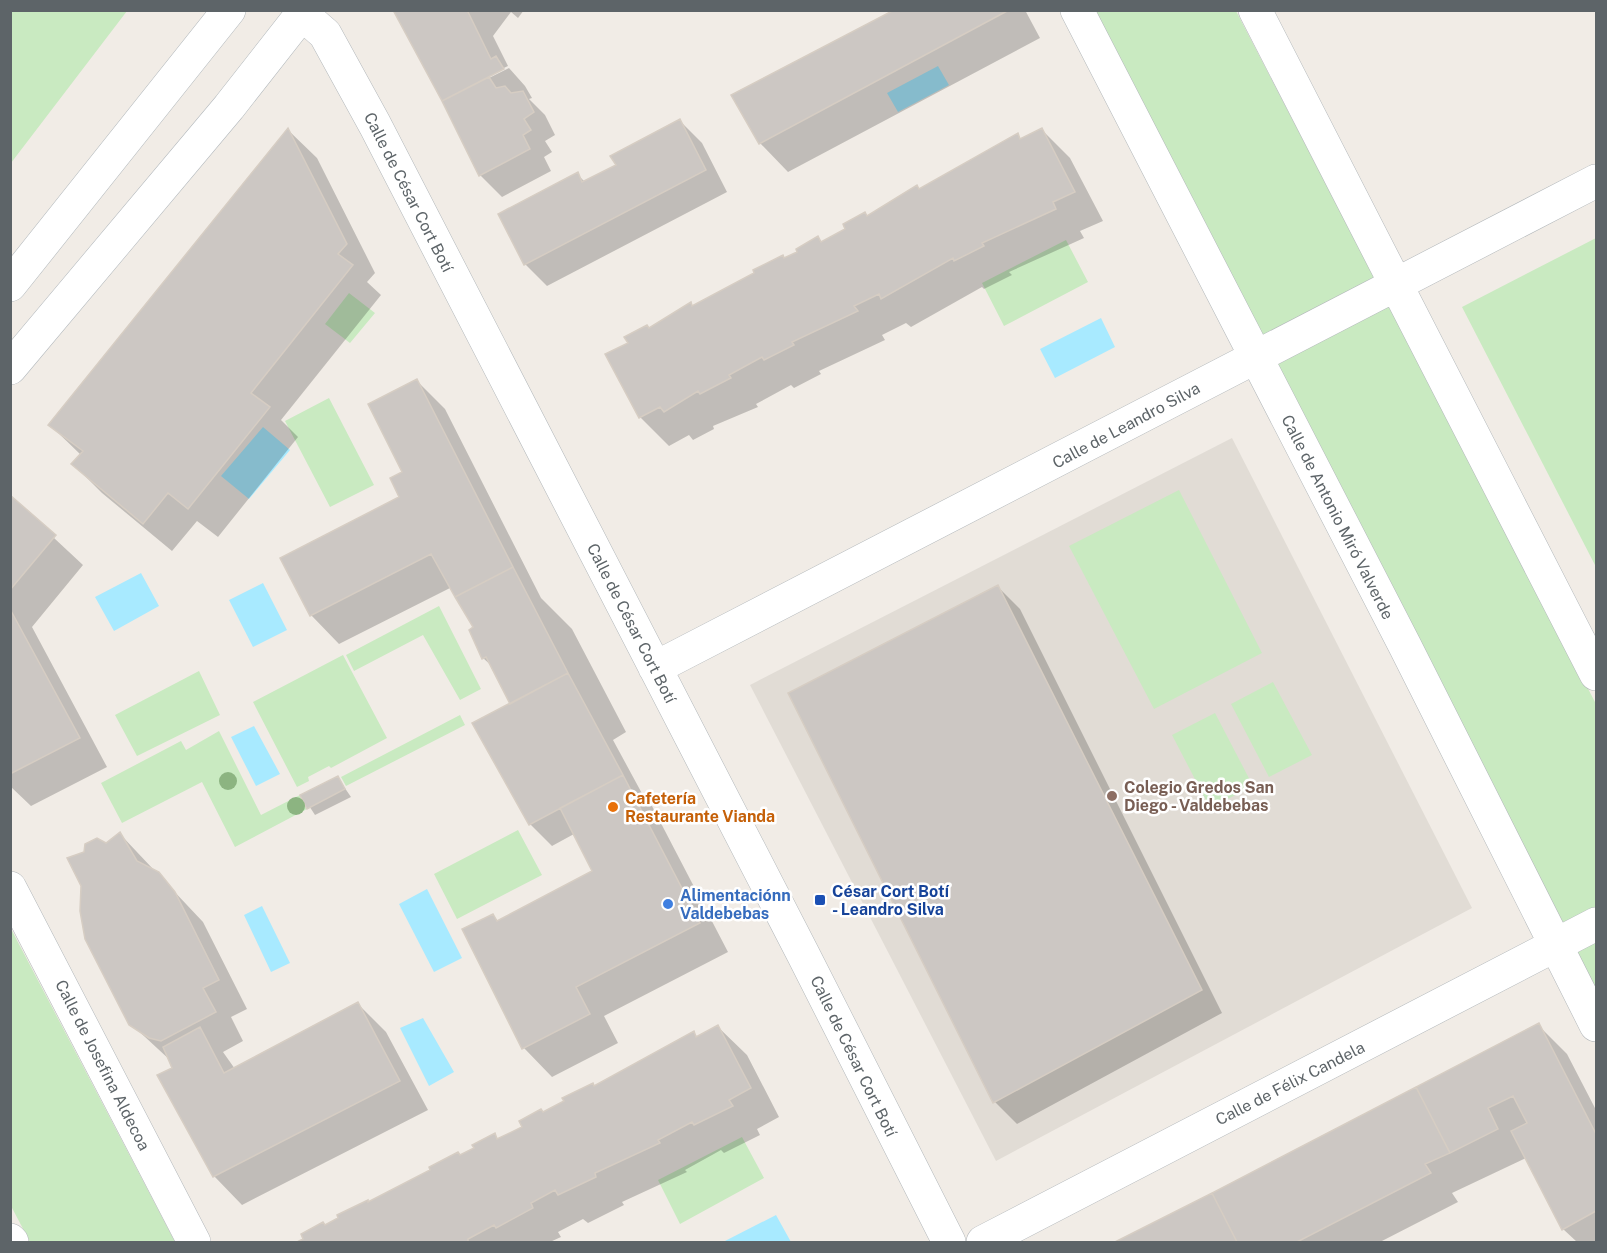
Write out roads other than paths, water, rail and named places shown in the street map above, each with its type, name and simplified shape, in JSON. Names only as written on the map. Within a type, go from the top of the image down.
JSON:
[{"type":"street","points":[[10,285],[228,10]]},
{"type":"street","name":"Calle de Antonio Miró Valverde","points":[[1077,10],[1596,1025]]},
{"type":"street","points":[[1255,10],[1596,674]]},
{"type":"street","points":[[10,368],[229,107],[304,12]]},
{"type":"street","name":"Calle de César Cort Botí","points":[[304,12],[325,34],[336,53],[949,1242]]},
{"type":"street","name":"Calle de Leandro Silva","points":[[655,668],[1596,182]]},
{"type":"street","name":"Calle de Josefina Aldecoa","points":[[10,888],[194,1242]]},
{"type":"street","name":"Calle de Félix Candela","points":[[982,1242],[1596,924]]},
{"type":"water","points":[[938,66],[949,85],[898,112],[887,93]]},
{"type":"water","points":[[1101,318],[1115,347],[1055,378],[1040,349]]},
{"type":"water","points":[[263,427],[290,450],[249,499],[221,476]]},
{"type":"water","points":[[141,573],[159,606],[114,631],[95,597]]},
{"type":"water","points":[[263,583],[287,630],[253,647],[229,600]]},
{"type":"water","points":[[254,726],[280,774],[256,786],[231,737]]},
{"type":"water","points":[[427,889],[462,958],[434,972],[399,904]]},
{"type":"water","points":[[262,906],[290,963],[271,972],[244,915]]},
{"type":"water","points":[[423,1018],[454,1072],[429,1086],[400,1028]]},
{"type":"water","points":[[776,1215],[791,1242],[723,1242]]},
{"type":"place","name":"Colegio Gredos San Diego - Valdebebas","points":[[1112,796]]},
{"type":"place","name":"Cafetería Restaurante Vianda","points":[[613,807]]},
{"type":"place","name":"César Cort Botí - Leandro Silva","points":[[820,900]]},
{"type":"place","name":"Alimentaciónn Valdebebas","points":[[668,904]]}]
